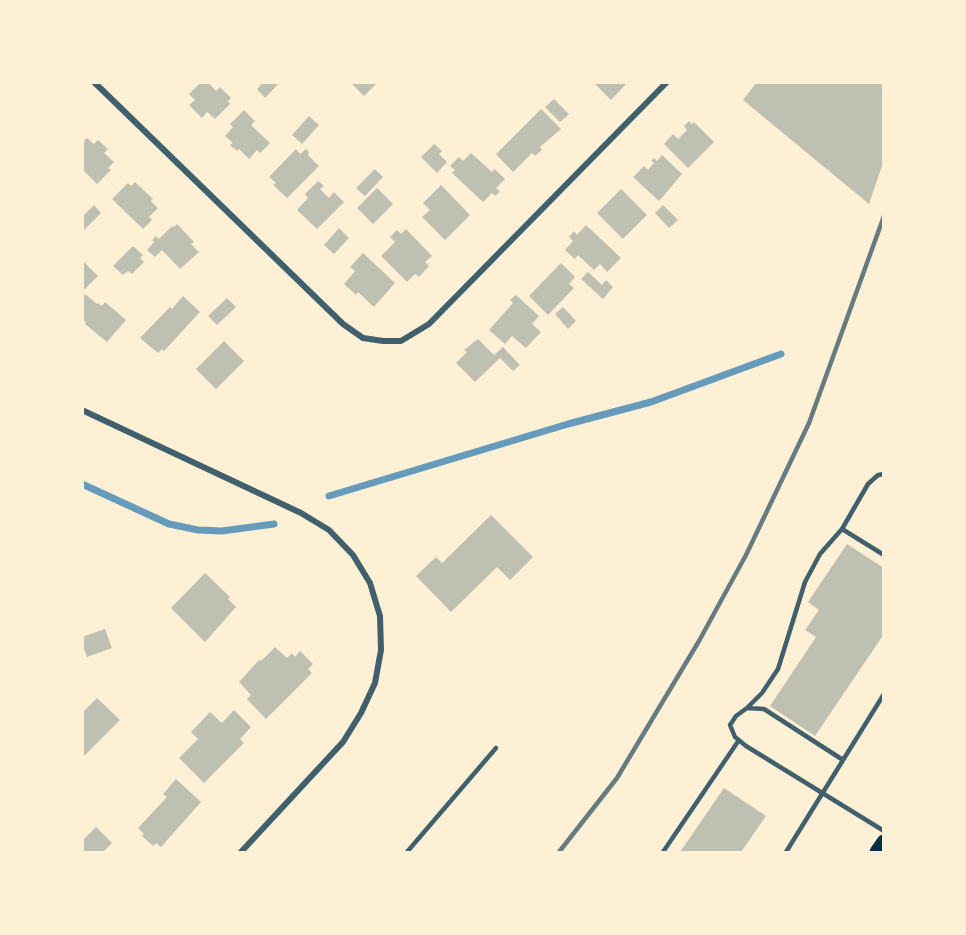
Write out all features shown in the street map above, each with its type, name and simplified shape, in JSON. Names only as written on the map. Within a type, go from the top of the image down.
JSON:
[{"type":"main road","points":[[877,852],[884,842]]},
{"type":"street","points":[[93,82],[343,324],[363,338],[383,341],[401,341],[429,324],[667,82]]},
{"type":"street","points":[[82,410],[301,513],[329,531],[353,555],[370,583],[380,616],[381,650],[375,683],[361,713],[343,742],[241,852]]},
{"type":"lane","points":[[884,474],[878,475],[868,484],[842,529],[820,554],[805,582],[778,669],[762,693],[736,716],[730,725],[735,737],[739,740],[884,831]]},
{"type":"lane","points":[[842,529],[884,555]]},
{"type":"lane","points":[[786,852],[884,694]]},
{"type":"lane","points":[[747,708],[764,709],[843,760]]},
{"type":"lane","points":[[663,852],[739,740]]},
{"type":"lane","points":[[407,852],[496,748]]},
{"type":"building","points":[[201,82],[208,82],[216,91],[220,87],[231,98],[228,101],[230,104],[215,119],[207,112],[202,118],[189,105],[195,100],[189,94]]},
{"type":"building","points":[[263,82],[280,82],[265,98],[257,89]]},
{"type":"building","points":[[350,82],[374,82],[376,84],[364,96]]},
{"type":"building","points":[[593,82],[628,82],[611,100]]},
{"type":"building","points":[[757,82],[884,82],[884,160],[869,204],[743,100]]},
{"type":"building","points":[[554,99],[569,114],[560,122],[545,107]]},
{"type":"building","points":[[541,109],[561,129],[540,147],[542,150],[535,156],[532,153],[513,172],[496,154]]},
{"type":"building","points":[[244,110],[255,121],[251,125],[270,143],[260,153],[257,150],[249,159],[239,149],[237,151],[230,145],[233,143],[225,136],[233,127],[230,124]]},
{"type":"building","points":[[309,116],[319,125],[302,144],[292,135]]},
{"type":"building","points":[[689,121],[692,124],[694,122],[714,142],[688,168],[664,144],[673,134],[678,139],[687,130],[684,126]]},
{"type":"building","points":[[87,138],[94,144],[98,140],[108,149],[104,153],[114,162],[108,168],[111,170],[97,184],[84,171],[82,173],[82,143]]},
{"type":"building","points":[[434,144],[442,151],[439,154],[447,162],[437,173],[421,157]]},
{"type":"building","points":[[296,149],[300,154],[306,149],[309,152],[308,155],[319,166],[287,198],[273,185],[276,183],[269,177]]},
{"type":"building","points":[[471,153],[492,172],[495,169],[505,179],[496,188],[500,192],[495,196],[492,193],[483,202],[452,173],[455,170],[450,166],[459,157],[463,161]]},
{"type":"building","points":[[662,155],[682,174],[659,201],[633,177],[644,166],[648,170],[654,163],[651,161],[654,158],[657,161]]},
{"type":"building","points":[[375,169],[383,177],[365,196],[356,188]]},
{"type":"building","points":[[318,181],[324,186],[320,189],[329,198],[334,192],[344,202],[317,229],[297,210],[308,198],[305,194]]},
{"type":"building","points":[[135,182],[153,199],[151,201],[158,208],[149,217],[152,220],[143,229],[112,199],[128,183],[131,186]]},
{"type":"building","points":[[441,185],[470,215],[445,240],[422,217],[430,210],[423,203]]},
{"type":"building","points":[[377,188],[393,204],[373,224],[357,208]]},
{"type":"building","points":[[621,189],[647,215],[623,239],[597,213]]},
{"type":"building","points":[[94,205],[101,213],[82,232],[82,217]]},
{"type":"building","points":[[663,205],[678,220],[669,228],[655,213]]},
{"type":"building","points":[[177,224],[194,242],[191,244],[199,252],[180,269],[162,250],[155,257],[147,250],[156,236],[159,239]]},
{"type":"building","points":[[586,225],[621,258],[607,272],[600,264],[594,270],[578,255],[575,259],[565,250],[573,241],[569,237],[574,231],[577,235]]},
{"type":"building","points":[[339,228],[349,238],[334,254],[324,245]]},
{"type":"building","points":[[406,229],[432,256],[425,262],[429,266],[419,277],[415,274],[407,282],[381,256],[395,242],[390,237],[397,230],[401,234]]},
{"type":"building","points":[[133,246],[143,255],[140,258],[144,262],[132,274],[128,271],[123,275],[113,266]]},
{"type":"building","points":[[363,253],[395,283],[374,307],[358,292],[356,295],[344,284],[355,271],[350,267]]},
{"type":"building","points":[[82,260],[98,276],[82,292]]},
{"type":"building","points":[[561,263],[575,277],[569,284],[574,288],[548,315],[529,296]]},
{"type":"building","points":[[588,272],[602,285],[606,280],[613,287],[603,299],[581,279]]},
{"type":"building","points":[[85,294],[102,306],[105,302],[126,320],[107,342],[82,319],[82,298]]},
{"type":"building","points":[[516,295],[539,316],[532,324],[541,332],[526,348],[512,336],[505,344],[489,330],[513,303],[510,300]]},
{"type":"building","points":[[183,296],[200,312],[164,351],[162,349],[158,353],[140,338]]},
{"type":"building","points":[[227,298],[236,307],[217,325],[208,316]]},
{"type":"building","points":[[563,307],[576,321],[568,329],[555,314]]},
{"type":"building","points":[[478,339],[494,355],[503,347],[520,365],[513,371],[500,358],[475,382],[456,363],[467,352],[464,350]]},
{"type":"building","points":[[224,341],[244,361],[216,389],[196,369]]},
{"type":"building","points":[[491,515],[533,557],[510,580],[497,567],[451,612],[416,576],[436,557],[442,563]]},
{"type":"building","points":[[847,544],[884,568],[884,634],[815,736],[770,706],[816,637],[805,630],[819,610],[808,602]]},
{"type":"building","points":[[205,573],[230,597],[228,599],[236,607],[205,642],[171,608]]},
{"type":"building","points":[[105,629],[112,648],[87,657],[82,637]]},
{"type":"building","points":[[275,647],[287,658],[292,653],[295,657],[300,651],[313,664],[308,669],[312,673],[266,719],[247,699],[251,695],[239,682],[259,660],[261,661]]},
{"type":"building","points":[[97,698],[120,720],[82,758],[82,713]]},
{"type":"building","points":[[234,710],[251,727],[240,739],[244,743],[204,783],[179,758],[198,739],[191,732],[210,712],[222,723]]},
{"type":"building","points":[[176,779],[201,802],[161,847],[156,843],[153,846],[142,836],[144,834],[138,828],[167,797],[163,794]]},
{"type":"building","points":[[724,788],[766,816],[741,852],[680,852]]},
{"type":"building","points":[[96,827],[112,843],[103,852],[82,852],[82,841]]},
{"type":"waterway","points":[[329,496],[568,424],[651,402],[781,354]]},
{"type":"waterway","points":[[82,484],[169,524],[198,530],[222,531],[274,524]]},
{"type":"railway","points":[[559,852],[617,778],[699,641],[746,555],[809,423],[884,216]]}]
